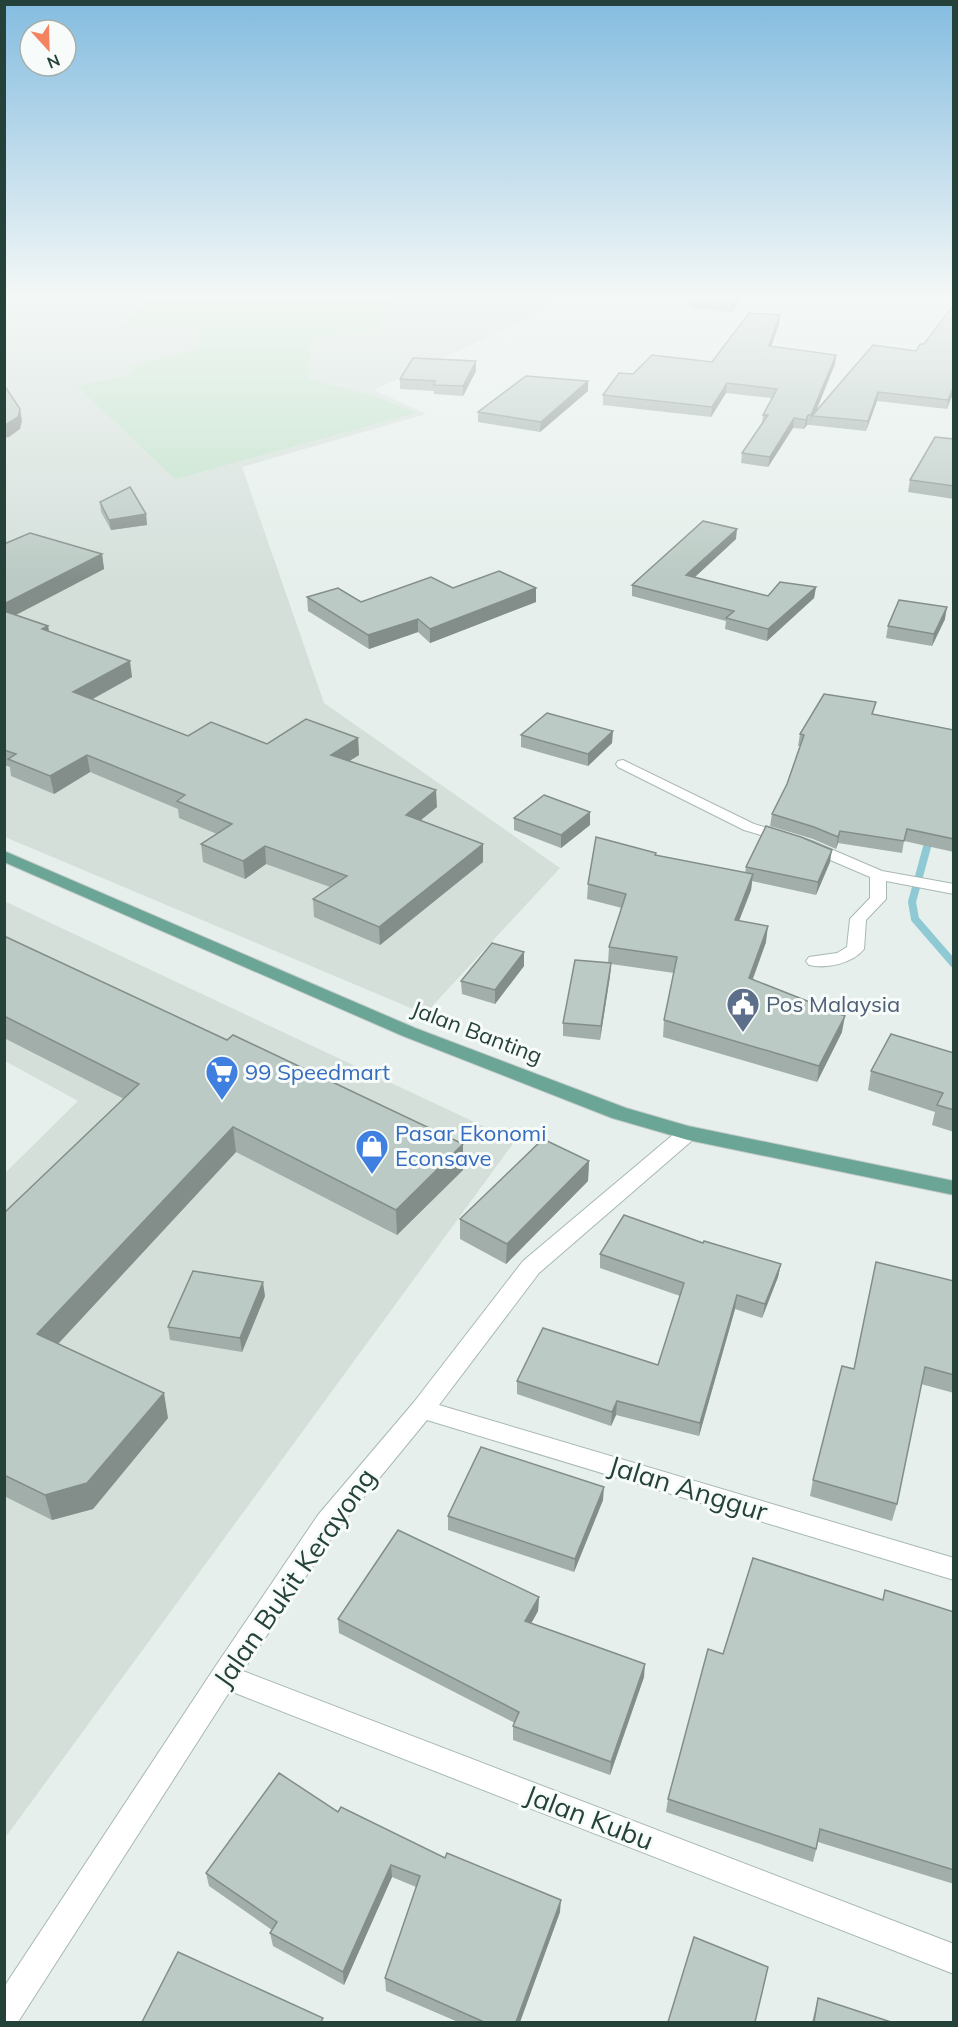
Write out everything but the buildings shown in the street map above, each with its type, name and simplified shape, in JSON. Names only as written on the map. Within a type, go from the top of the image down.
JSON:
[{"type":"main road","name":"Jalan Banting","points":[[4,856],[409,1032],[619,1113],[688,1133],[954,1188]]},
{"type":"street","points":[[623,764],[749,827],[806,844],[878,875],[948,887]]},
{"type":"street","points":[[815,961],[842,958],[855,949],[858,919],[878,899],[878,875]]},
{"type":"street","name":"Jalan Bukit Kerayong","points":[[4,2016],[224,1676],[327,1523],[422,1409],[531,1268],[688,1133]]},
{"type":"street","name":"Jalan Anggur","points":[[422,1409],[954,1569]]},
{"type":"street","name":"Jalan Kubu","points":[[224,1676],[954,1959]]},
{"type":"shaded area","points":[[4,391],[375,391],[426,414],[242,467],[324,703],[560,868],[425,1014],[5,837]]},
{"type":"shaded area","points":[[4,901],[515,1141],[5,1838],[5,1173],[78,1101],[5,1061]]},
{"type":"green space","points":[[82,391],[354,391],[375,396],[416,413],[175,479]]},
{"type":"waterway","points":[[930,836],[912,902],[915,919],[954,964]]},
{"type":"place","name":"Pos Malaysia","points":[[743,1033]]},
{"type":"place","name":"99 Speedmart","points":[[222,1101]]},
{"type":"place","name":"Pasar Ekonomi Econsave","points":[[372,1175]]}]
